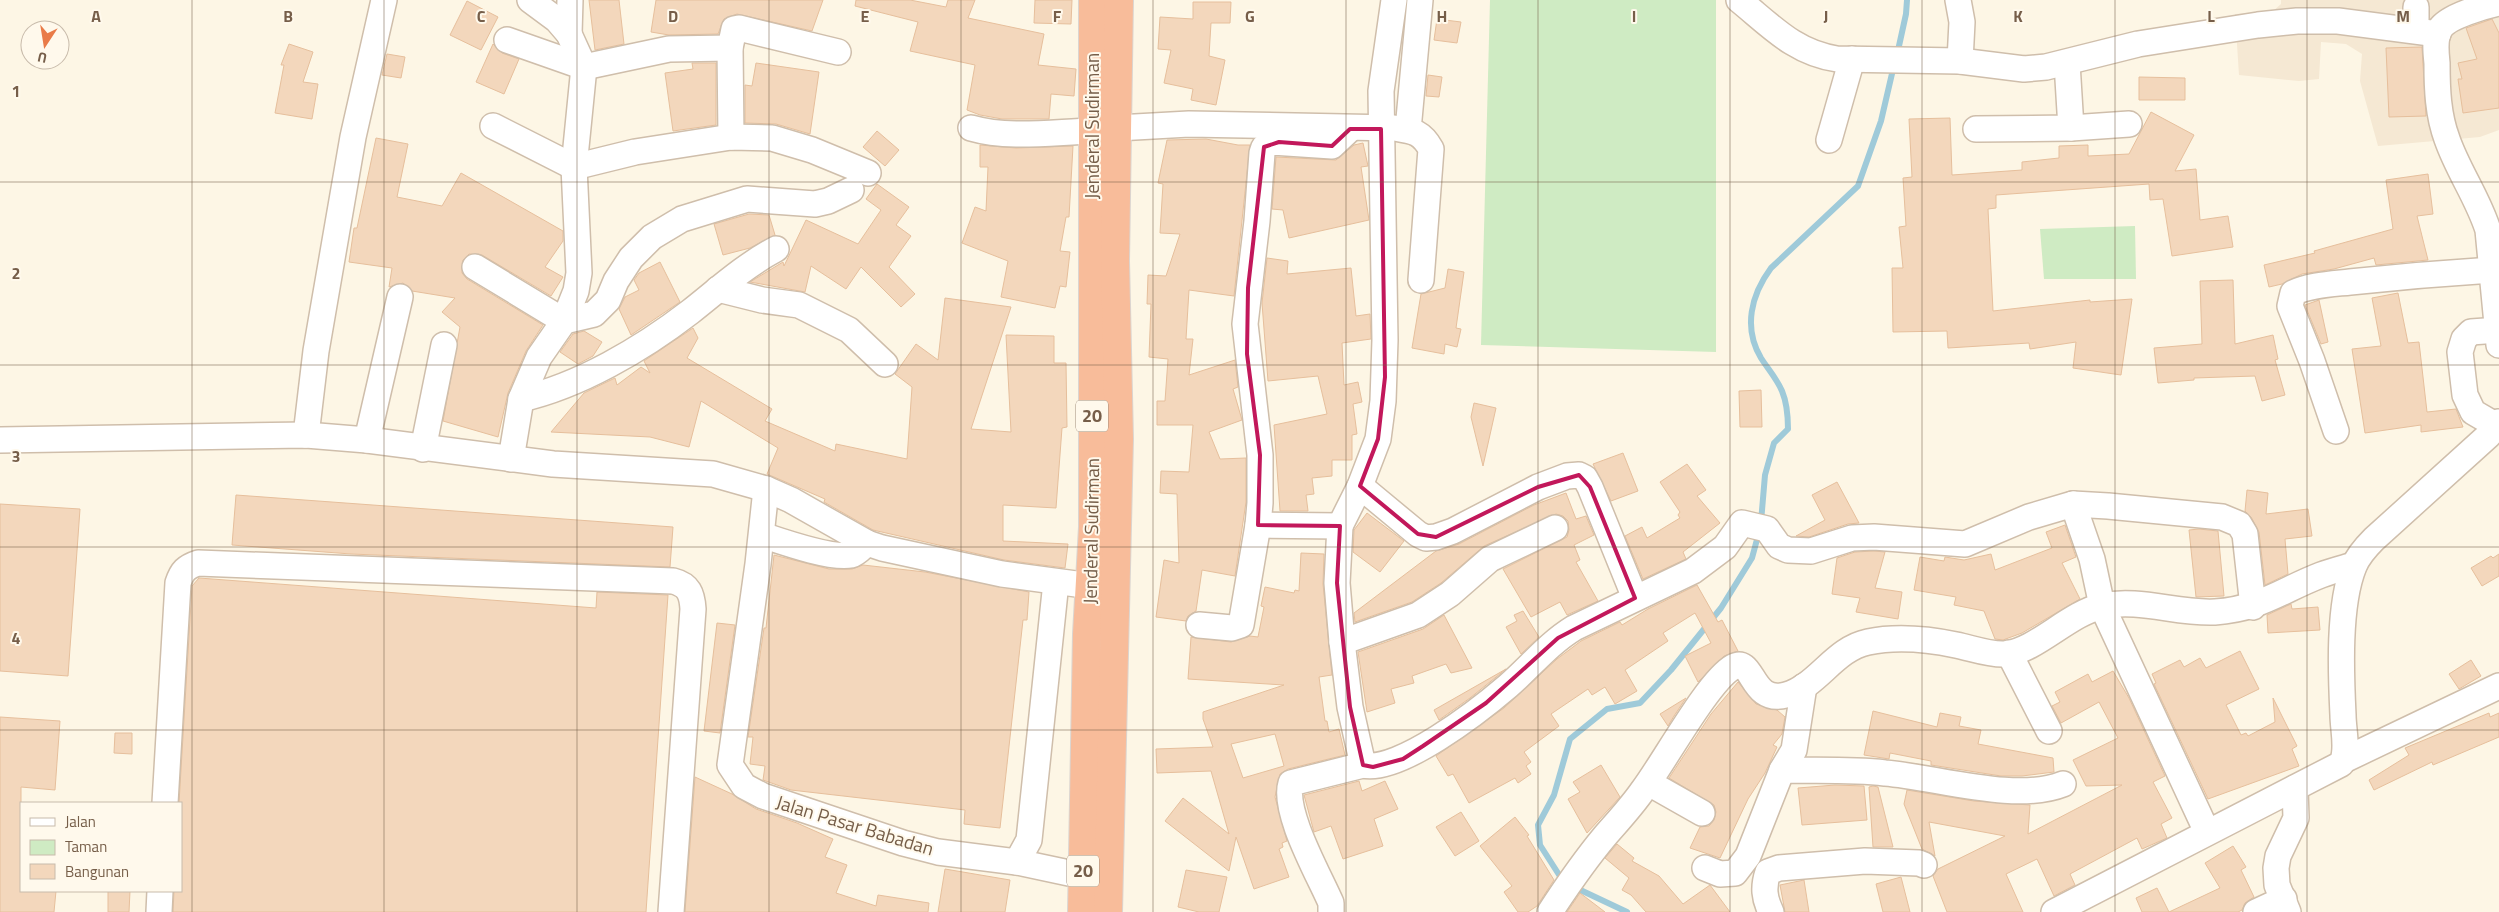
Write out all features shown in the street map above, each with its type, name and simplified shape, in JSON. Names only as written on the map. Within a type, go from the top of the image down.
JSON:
[{"type":"highway","name":"Jenderal Sudirman","points":[[1093,0],[1116,262],[1120,440],[1108,912]]},
{"type":"highway","name":"Jenderal Sudirman","points":[[1082,912],[1087,634],[1091,586],[1105,130],[1118,0]]},
{"type":"street","points":[[306,436],[316,351],[353,137],[384,0]]},
{"type":"street","points":[[511,460],[521,399],[539,357],[564,321],[576,291],[579,273],[574,167],[584,67],[569,34],[557,20],[530,0]]},
{"type":"street","points":[[569,34],[570,0]]},
{"type":"street","points":[[1363,765],[1350,707],[1337,582],[1340,526],[1360,486],[1378,439],[1385,377],[1381,91],[1394,0]]},
{"type":"street","points":[[1408,130],[1420,0]]},
{"type":"street","points":[[1739,0],[1804,51],[1819,57],[1960,61],[2024,69],[2067,63],[2138,44],[2258,25],[2338,21],[2423,24],[2440,28],[2455,9],[2499,3]]},
{"type":"street","points":[[1958,0],[1962,22],[1960,61]]},
{"type":"street","points":[[2344,760],[2342,654],[2347,595],[2354,565],[2374,539],[2498,424],[2473,412],[2465,395],[2460,352],[2464,339],[2471,332],[2498,335],[2490,241],[2486,222],[2456,160],[2443,125],[2437,74],[2423,24]]},
{"type":"street","points":[[731,137],[730,48],[732,33],[739,28],[838,52]]},
{"type":"street","points":[[507,40],[584,67],[669,49],[730,48]]},
{"type":"street","points":[[1829,140],[1852,59]]},
{"type":"street","points":[[2067,63],[2071,128]]},
{"type":"street","points":[[971,128],[986,132],[1005,133],[1105,130],[1189,124],[1408,130],[1424,136],[1431,148],[1421,280]]},
{"type":"street","points":[[1976,129],[2071,128],[2129,124]]},
{"type":"street","points":[[475,266],[564,321],[594,314],[608,300],[616,281],[638,251],[652,237],[682,219],[747,198],[815,204],[828,201],[860,181],[788,141],[772,138],[731,137],[635,152],[574,167],[493,126]]},
{"type":"street","points":[[1199,625],[1232,628],[1241,625],[1258,525],[1260,455],[1245,324],[1257,221],[1262,153],[1264,147],[1272,142],[1332,146],[1350,129]]},
{"type":"street","points":[[521,399],[541,394],[580,379],[619,358],[689,313],[754,261],[776,249]]},
{"type":"street","points":[[2336,431],[2312,361],[2290,306],[2293,293],[2300,290],[2348,282],[2420,274],[2492,270]]},
{"type":"street","points":[[718,289],[762,300],[799,305],[849,330],[885,364]]},
{"type":"street","points":[[368,440],[400,297]]},
{"type":"street","points":[[423,449],[444,345]]},
{"type":"street","points":[[0,440],[306,436],[368,440],[423,449],[553,464],[713,474],[766,489],[811,510],[867,543],[898,552],[1002,574],[1091,586]]},
{"type":"street","points":[[1360,486],[1418,534],[1426,538],[1436,538],[1538,488],[1567,476],[1579,475],[1585,478],[1590,487],[1635,598]]},
{"type":"street","name":"Jalan Pasar Babadan","points":[[766,489],[762,535],[730,765],[744,786],[763,796],[904,843],[976,858],[1017,862],[1083,876]]},
{"type":"street","points":[[1331,912],[1331,903],[1294,820],[1290,789],[1292,783],[1363,765],[1373,767],[1393,762],[1409,755],[1486,703],[1558,638],[1635,598],[1693,571],[1725,547],[1742,523],[1761,527],[1779,546],[1788,550],[1811,550],[1852,538],[1874,537],[1966,544],[2029,517],[2073,504],[2222,517],[2239,524],[2245,534],[2253,607]]},
{"type":"street","points":[[2073,504],[2092,559],[2102,606],[2208,832]]},
{"type":"street","points":[[1258,525],[1340,526]]},
{"type":"street","points":[[1342,642],[1418,615],[1450,594],[1490,559],[1555,528]]},
{"type":"street","points":[[762,535],[810,550],[840,555],[851,555],[859,552],[867,543]]},
{"type":"street","points":[[165,802],[178,583],[183,571],[189,566],[198,563],[673,580],[681,583],[691,592],[693,609],[671,912]]},
{"type":"street","points":[[1550,912],[1580,867],[1649,783],[1706,697],[1733,666],[1741,665],[1747,667],[1756,688],[1768,696],[1785,696],[1804,686],[1854,646],[1868,642],[1920,639],[2002,654],[2009,653],[2024,647],[2084,612],[2102,606],[2145,604],[2193,611],[2215,612],[2253,607],[2320,576],[2354,565]]},
{"type":"street","points":[[1017,862],[1029,840],[1056,582]]},
{"type":"street","points":[[2009,653],[2049,731]]},
{"type":"street","points":[[1705,868],[1728,875],[1735,873],[1748,856],[1782,770],[1794,750],[1804,686]]},
{"type":"street","points":[[2054,912],[2078,906],[2208,832],[2334,769],[2344,760],[2499,686]]},
{"type":"street","points":[[1782,770],[1886,773],[2039,792],[2063,784]]},
{"type":"street","points":[[1649,783],[1702,813]]},
{"type":"street","points":[[2256,912],[2286,906],[2277,885],[2276,868],[2278,856],[2296,818],[2295,788]]},
{"type":"street","points":[[1771,912],[1764,892],[1764,882],[1768,872],[1779,868],[1865,862],[1919,863],[1924,865]]},
{"type":"street","points":[[159,912],[160,892]]},
{"type":"highlighted area","points":[[1350,129],[1381,129],[1385,377],[1378,439],[1360,486],[1418,534],[1436,537],[1538,487],[1579,475],[1590,487],[1635,598],[1558,638],[1486,703],[1403,759],[1373,767],[1363,765],[1350,707],[1337,583],[1340,526],[1258,525],[1260,455],[1247,354],[1248,288],[1264,147],[1279,142],[1332,146]]},
{"type":"shaded area","points":[[2281,0],[2499,0],[2499,130],[2480,137],[2378,146],[2360,81],[2362,54],[2346,44],[2321,42],[2319,79],[2299,81],[2239,75],[2235,14],[2272,12],[2281,4]]},
{"type":"green space","points":[[1490,0],[1716,0],[1716,352],[1481,345]]},
{"type":"green space","points":[[2135,226],[2136,279],[2044,279],[2040,229]]},
{"type":"building","points":[[589,0],[619,0],[624,44],[595,50]]},
{"type":"building","points":[[656,0],[823,0],[812,31],[737,14],[724,19],[718,34],[669,35],[651,32]]},
{"type":"building","points":[[856,0],[910,0],[946,7],[948,0],[975,0],[968,18],[1044,34],[1038,65],[1076,69],[1074,96],[1051,94],[1049,119],[1002,119],[980,115],[967,110],[975,65],[910,51],[918,22],[855,6]]},
{"type":"building","points":[[1035,0],[1072,0],[1071,24],[1034,23]]},
{"type":"building","points":[[467,1],[498,17],[481,50],[450,35]]},
{"type":"building","points":[[1193,2],[1231,2],[1230,23],[1211,23],[1209,56],[1225,60],[1216,105],[1191,100],[1193,89],[1164,83],[1171,50],[1158,49],[1160,17],[1193,19]]},
{"type":"building","points":[[1437,19],[1461,22],[1457,43],[1434,40]]},
{"type":"building","points":[[2492,19],[2499,33],[2499,108],[2463,113],[2458,79],[2462,79],[2458,63],[2477,59],[2466,28]]},
{"type":"building","points":[[289,44],[313,52],[303,82],[318,84],[312,119],[275,113],[284,65],[281,65]]},
{"type":"building","points":[[493,44],[502,53],[519,59],[504,94],[476,82]]},
{"type":"building","points":[[2422,47],[2426,116],[2389,117],[2386,48]]},
{"type":"building","points":[[387,54],[405,57],[401,78],[382,75]]},
{"type":"building","points":[[692,63],[716,63],[716,125],[673,131],[665,73],[693,69]]},
{"type":"building","points":[[756,63],[819,72],[810,134],[776,124],[745,123],[745,85],[752,86]]},
{"type":"building","points":[[1428,75],[1442,77],[1439,97],[1426,96]]},
{"type":"building","points":[[2139,77],[2185,78],[2185,100],[2139,100]]},
{"type":"building","points":[[2151,112],[2194,135],[2175,171],[2196,169],[2200,220],[2228,216],[2233,247],[2172,256],[2163,199],[2150,200],[2149,184],[1996,195],[1996,208],[1988,209],[1993,311],[2090,300],[2090,302],[2132,299],[2121,375],[2073,368],[2076,342],[2030,349],[2029,343],[1948,348],[1947,331],[1893,332],[1892,268],[1903,268],[1899,227],[1906,226],[1903,178],[1912,177],[1909,119],[1950,118],[1952,175],[2022,170],[2022,162],[2059,158],[2059,146],[2088,145],[2088,156],[2129,154]]},
{"type":"building","points":[[877,131],[899,150],[885,166],[863,147]]},
{"type":"building","points":[[376,138],[408,144],[397,197],[442,206],[461,173],[563,231],[563,241],[545,267],[563,277],[551,296],[482,255],[469,254],[463,260],[462,273],[467,279],[543,325],[526,351],[508,393],[498,437],[443,421],[460,327],[442,312],[455,298],[412,291],[403,283],[389,287],[392,268],[349,262],[354,228],[357,228]]},
{"type":"building","points":[[1206,139],[1238,145],[1250,145],[1234,296],[1189,290],[1186,339],[1193,339],[1189,375],[1235,360],[1238,387],[1233,389],[1242,420],[1209,432],[1220,459],[1246,458],[1246,502],[1235,576],[1202,570],[1196,611],[1188,616],[1186,621],[1156,617],[1164,560],[1179,563],[1177,494],[1160,493],[1161,471],[1189,472],[1193,425],[1157,425],[1157,401],[1165,401],[1168,359],[1149,357],[1151,304],[1147,304],[1148,275],[1166,276],[1180,234],[1160,233],[1163,184],[1158,183],[1167,140]]},
{"type":"building","points":[[1363,143],[1368,166],[1361,167],[1369,220],[1289,238],[1283,210],[1272,209],[1276,157],[1336,160],[1354,145]]},
{"type":"building","points":[[980,145],[1016,148],[1073,146],[1069,217],[1066,217],[1060,251],[1070,252],[1066,287],[1060,286],[1055,308],[1001,297],[1008,261],[962,243],[975,207],[986,211],[988,167],[980,167]]},
{"type":"building","points":[[2428,174],[2433,214],[2417,216],[2428,260],[2376,265],[2374,258],[2334,269],[2302,274],[2282,284],[2269,287],[2264,265],[2315,253],[2314,251],[2393,229],[2386,180]]},
{"type":"building","points":[[877,184],[909,207],[896,225],[911,236],[889,267],[915,294],[901,307],[861,267],[846,289],[811,266],[805,292],[750,282],[783,262],[784,266],[806,220],[858,244],[881,210],[866,199]]},
{"type":"building","points":[[749,214],[769,215],[775,235],[750,248],[723,255],[714,224]]},
{"type":"building","points":[[1267,258],[1288,261],[1287,274],[1351,268],[1356,316],[1370,314],[1371,339],[1342,343],[1344,385],[1358,382],[1362,402],[1353,404],[1357,434],[1352,435],[1352,460],[1332,460],[1332,476],[1312,478],[1314,494],[1306,495],[1308,511],[1280,511],[1274,425],[1327,414],[1318,376],[1268,381],[1262,303]]},
{"type":"building","points":[[660,262],[680,302],[631,335],[619,309],[625,297],[639,290],[634,280],[639,273]]},
{"type":"building","points":[[1448,269],[1464,272],[1456,328],[1461,329],[1457,347],[1445,344],[1444,354],[1412,348],[1421,294],[1445,288]]},
{"type":"building","points":[[2233,280],[2235,344],[2273,335],[2278,359],[2275,360],[2285,395],[2262,401],[2255,376],[2194,378],[2194,380],[2158,383],[2154,348],[2202,344],[2200,281]]},
{"type":"building","points":[[2398,293],[2408,343],[2419,342],[2427,412],[2456,409],[2463,427],[2421,432],[2421,425],[2365,433],[2352,349],[2381,346],[2372,298]]},
{"type":"building","points":[[945,298],[1011,307],[971,429],[1011,432],[1006,335],[1054,336],[1054,363],[1066,363],[1067,427],[1062,428],[1056,508],[1003,505],[1003,541],[1068,544],[1065,568],[1004,560],[873,530],[824,502],[825,499],[767,474],[778,448],[701,401],[689,447],[650,437],[551,432],[584,393],[615,378],[617,385],[641,367],[650,373],[644,361],[693,328],[698,338],[687,358],[772,409],[765,421],[835,451],[836,444],[907,459],[912,387],[895,374],[916,344],[938,360]]},
{"type":"building","points":[[2319,300],[2328,342],[2321,344],[2305,305]]},
{"type":"building","points":[[584,331],[602,342],[593,356],[578,364],[560,352],[573,334]]},
{"type":"building","points":[[1761,390],[1762,427],[1740,427],[1739,391]]},
{"type":"building","points":[[1474,403],[1496,408],[1483,466],[1471,417]]},
{"type":"building","points":[[1623,453],[1638,491],[1611,501],[1593,464]]},
{"type":"building","points":[[1687,464],[1706,490],[1697,496],[1720,523],[1683,552],[1686,559],[1643,579],[1625,536],[1642,527],[1647,538],[1680,518],[1678,515],[1680,512],[1660,482]]},
{"type":"building","points":[[1837,482],[1859,523],[1848,524],[1809,537],[1796,536],[1825,520],[1812,495]]},
{"type":"building","points":[[2247,490],[2268,493],[2266,514],[2308,509],[2312,536],[2285,539],[2288,574],[2265,585],[2259,532],[2251,517],[2245,511]]},
{"type":"building","points":[[1566,493],[1576,519],[1586,516],[1594,535],[1574,545],[1580,560],[1576,562],[1598,601],[1567,615],[1560,602],[1531,617],[1503,569],[1567,537],[1569,530],[1568,521],[1563,516],[1556,514],[1484,546],[1441,583],[1412,602],[1355,622],[1354,613],[1436,551],[1459,544],[1534,505]]},
{"type":"building","points":[[236,495],[673,527],[670,567],[351,554],[232,545]]},
{"type":"building","points":[[0,504],[80,509],[68,676],[0,671]]},
{"type":"building","points":[[1367,513],[1404,541],[1380,572],[1353,552],[1354,530]]},
{"type":"building","points":[[2065,525],[2076,557],[2062,563],[2080,599],[2022,633],[2003,640],[1995,639],[1984,611],[1954,605],[1956,597],[1914,590],[1920,557],[1944,561],[1945,557],[1964,560],[1991,554],[1995,570],[2052,548],[2046,532]]},
{"type":"building","points":[[2189,530],[2218,531],[2224,596],[2196,597]]},
{"type":"building","points":[[1855,552],[1885,552],[1875,588],[1902,592],[1898,619],[1856,612],[1860,598],[1832,594],[1837,558]]},
{"type":"building","points":[[1301,553],[1324,554],[1323,584],[1332,675],[1319,677],[1325,721],[1327,721],[1329,732],[1339,729],[1345,755],[1288,769],[1280,774],[1275,797],[1287,841],[1282,843],[1283,847],[1279,849],[1289,877],[1254,889],[1236,837],[1229,871],[1165,821],[1183,798],[1229,834],[1211,771],[1157,773],[1156,749],[1213,747],[1203,719],[1203,712],[1284,685],[1188,679],[1191,637],[1231,642],[1250,636],[1258,637],[1264,607],[1261,606],[1265,587],[1294,593],[1295,590],[1299,591]],"holes":[[[1275,734],[1284,766],[1243,778],[1231,744]]]},
{"type":"building","points":[[2499,554],[2499,576],[2482,586],[2471,568],[2491,556],[2493,558]]},
{"type":"building","points":[[774,555],[829,569],[852,569],[863,565],[925,572],[1029,592],[1027,620],[1023,620],[1000,828],[964,824],[965,810],[791,790],[763,780],[765,766],[750,764],[753,737],[748,737],[764,628],[766,628]]},
{"type":"building","points":[[199,578],[596,608],[597,592],[668,595],[646,912],[173,912],[174,892],[182,892],[182,802],[179,802],[192,586]]},
{"type":"building","points":[[1697,585],[1718,622],[1722,620],[1738,651],[1724,656],[1698,682],[1685,656],[1711,643],[1695,613],[1663,633],[1668,641],[1625,670],[1637,691],[1615,704],[1605,687],[1592,695],[1588,689],[1551,714],[1559,726],[1524,752],[1531,762],[1526,766],[1531,774],[1518,783],[1515,778],[1469,803],[1453,774],[1448,776],[1436,756],[1504,708],[1557,659],[1581,641],[1620,622],[1622,625],[1648,609]]},
{"type":"building","points":[[2291,604],[2292,609],[2318,607],[2320,630],[2268,633],[2267,615]]},
{"type":"building","points":[[1523,611],[1539,637],[1521,654],[1506,627],[1517,621],[1514,615]]},
{"type":"building","points":[[1444,615],[1472,668],[1451,673],[1446,664],[1412,676],[1414,683],[1391,689],[1395,703],[1367,712],[1358,652],[1423,629]]},
{"type":"building","points":[[717,623],[735,625],[720,733],[704,731]]},
{"type":"building","points":[[2240,651],[2259,689],[2226,705],[2241,735],[2246,733],[2248,736],[2275,722],[2273,698],[2297,746],[2292,749],[2299,766],[2208,799],[2154,684],[2156,683],[2152,674],[2180,660],[2184,667],[2200,658],[2206,668]]},
{"type":"building","points":[[2471,660],[2481,676],[2459,689],[2449,674]]},
{"type":"building","points":[[1506,669],[1470,698],[1439,720],[1434,710]]},
{"type":"building","points":[[2113,671],[2129,698],[2165,776],[2153,782],[2172,818],[2161,824],[2167,838],[2142,849],[2137,838],[2070,874],[2075,885],[2054,896],[2037,859],[2006,874],[2023,912],[1947,912],[1933,876],[1938,869],[2005,836],[1929,822],[1935,856],[1922,849],[1904,804],[1907,790],[1974,801],[2030,805],[2028,834],[2122,785],[2086,786],[2073,760],[2118,738],[2099,702],[2061,723],[2052,706],[2060,702],[2055,692],[2088,674],[2092,682]]},
{"type":"building","points":[[1738,682],[1756,704],[1777,710],[1785,717],[1782,734],[1773,745],[1777,747],[1765,773],[1748,799],[1720,858],[1690,848],[1700,827],[1709,826],[1714,820],[1716,812],[1714,805],[1669,778],[1711,714]]},
{"type":"building","points":[[1686,698],[1674,716],[1668,726],[1660,714]]},
{"type":"building","points":[[1873,711],[1937,727],[1940,713],[1961,717],[1959,726],[1981,730],[1978,744],[2053,758],[2054,772],[2022,776],[2001,776],[1931,765],[1931,761],[1890,753],[1889,759],[1864,755]]},
{"type":"building","points":[[2489,713],[2490,717],[2499,713],[2499,737],[2433,765],[2432,762],[2374,790],[2369,780],[2409,755],[2405,748]]},
{"type":"building","points":[[0,717],[60,721],[55,790],[21,787],[20,802],[20,892],[56,892],[54,912],[0,912]]},
{"type":"building","points":[[115,733],[132,733],[132,754],[114,753]]},
{"type":"building","points":[[1601,765],[1620,797],[1587,833],[1568,799],[1580,792],[1573,782]]},
{"type":"building","points":[[695,777],[732,794],[756,809],[797,823],[833,839],[825,857],[847,865],[836,893],[876,906],[878,895],[929,903],[928,912],[685,912]]},
{"type":"building","points":[[1359,781],[1362,791],[1385,781],[1398,809],[1374,819],[1383,846],[1343,859],[1331,826],[1314,832],[1304,795]]},
{"type":"building","points":[[1835,785],[1864,786],[1867,820],[1802,825],[1798,788]]},
{"type":"building","points":[[1869,787],[1878,787],[1893,847],[1873,847]]},
{"type":"building","points":[[1461,812],[1479,841],[1455,856],[1436,827]]},
{"type":"building","points":[[1515,817],[1529,835],[1527,836],[1554,880],[1537,906],[1528,912],[1518,912],[1504,892],[1512,886],[1480,846]]},
{"type":"building","points":[[1617,844],[1634,858],[1632,861],[1659,876],[1683,904],[1710,885],[1730,912],[1646,912],[1631,895],[1622,890],[1629,878],[1605,858]]},
{"type":"building","points":[[2233,846],[2246,867],[2241,870],[2254,897],[2245,903],[2242,910],[2238,912],[2169,912],[2220,888],[2205,863]]},
{"type":"building","points":[[945,869],[1010,880],[1005,912],[938,912]]},
{"type":"building","points":[[1186,870],[1227,877],[1219,912],[1199,912],[1178,907]]},
{"type":"building","points":[[1901,877],[1910,912],[1883,912],[1876,884]]},
{"type":"building","points":[[1804,880],[1809,912],[1785,912],[1780,885]]},
{"type":"building","points":[[2157,888],[2169,912],[2142,912],[2136,898]]},
{"type":"building","points":[[108,892],[130,892],[129,912],[108,912]]},
{"type":"building","points":[[1580,893],[1605,912],[1567,912]]},
{"type":"waterway","points":[[1897,55],[1906,14],[1907,0]]},
{"type":"waterway","points":[[1761,522],[1765,475],[1774,443],[1788,429],[1788,424],[1782,391],[1755,347],[1751,323],[1754,300],[1758,289],[1771,268],[1858,186],[1881,121],[1894,65]]},
{"type":"waterway","points":[[1563,881],[1540,845],[1538,825],[1554,795],[1570,739],[1607,709],[1640,703],[1671,670],[1721,608],[1752,558],[1759,532]]},
{"type":"waterway","points":[[1574,887],[1627,912]]}]
